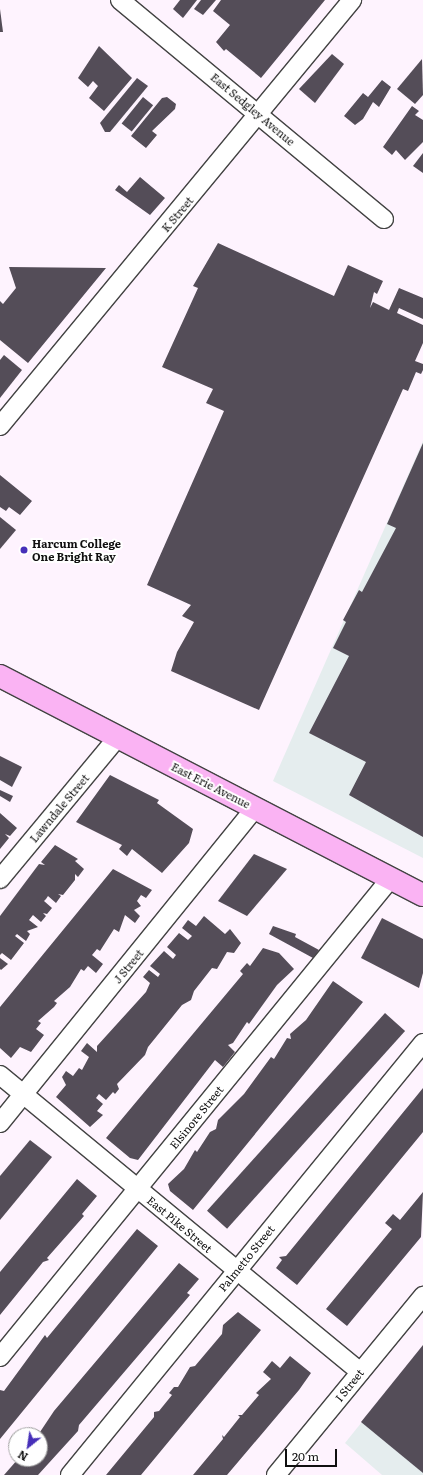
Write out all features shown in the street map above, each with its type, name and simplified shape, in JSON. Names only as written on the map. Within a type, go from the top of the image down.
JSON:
[{"type":"main road","name":"East Erie Avenue","points":[[0,676],[423,895]]},
{"type":"street","name":"East Sedgley Avenue","points":[[120,0],[384,219]]},
{"type":"street","name":"K Street","points":[[0,426],[352,0]]},
{"type":"street","name":"Lawndale Street","points":[[0,879],[118,737]]},
{"type":"street","name":"J Street","points":[[0,1123],[255,808]]},
{"type":"street","name":"Elsinore Street","points":[[0,1357],[391,878]]},
{"type":"street","name":"Palmetto Street","points":[[70,1475],[423,1043]]},
{"type":"street","name":"East Pike Street","points":[[0,1075],[360,1372]]},
{"type":"street","name":"I Street","points":[[276,1475],[423,1296]]},
{"type":"shaded area","points":[[423,441],[423,858],[273,781]]},
{"type":"shaded area","points":[[423,1346],[423,1475],[382,1475],[345,1443]]},
{"type":"building","points":[[180,0],[197,0],[183,18],[173,9]]},
{"type":"building","points":[[201,0],[216,0],[203,15],[194,9]]},
{"type":"building","points":[[221,0],[325,0],[261,78],[226,49],[224,51],[216,42],[230,25],[213,11]]},
{"type":"building","points":[[0,9],[3,32],[0,32]]},
{"type":"building","points":[[99,46],[132,78],[104,111],[89,98],[98,86],[93,81],[88,87],[78,78]]},
{"type":"building","points":[[332,54],[344,64],[315,103],[299,89]]},
{"type":"building","points":[[422,59],[423,95],[415,104],[397,89]]},
{"type":"building","points":[[137,78],[148,86],[110,132],[105,132],[100,123]]},
{"type":"building","points":[[382,80],[391,87],[379,107],[373,102],[363,119],[355,125],[344,116],[363,93],[368,97]]},
{"type":"building","points":[[143,97],[153,105],[132,132],[122,123]]},
{"type":"building","points":[[167,97],[176,104],[175,109],[152,131],[157,135],[146,148],[131,136],[162,98]]},
{"type":"building","points":[[412,106],[419,111],[415,115],[423,120],[423,142],[405,160],[396,150],[392,155],[383,147]]},
{"type":"building","points":[[423,153],[423,173],[413,166]]},
{"type":"building","points":[[140,177],[165,198],[150,215],[115,190],[119,185],[127,192]]},
{"type":"building","points":[[218,243],[334,296],[348,265],[383,281],[377,294],[374,292],[370,308],[373,302],[389,310],[399,288],[423,298],[423,319],[399,308],[397,313],[423,325],[423,343],[415,361],[423,364],[423,370],[421,374],[416,372],[408,391],[403,389],[259,710],[171,671],[177,652],[194,622],[182,616],[191,605],[147,585],[224,411],[206,403],[213,389],[162,367],[198,288],[193,286]]},
{"type":"building","points":[[9,267],[106,268],[28,363],[0,340],[0,301],[3,304],[16,288]]},
{"type":"building","points":[[4,355],[22,370],[0,398],[0,360]]},
{"type":"building","points":[[423,443],[423,837],[349,795],[366,762],[309,733],[349,656],[333,648],[346,622],[343,620],[359,590],[362,592],[396,528],[387,524]]},
{"type":"building","points":[[0,475],[32,501],[20,515],[9,507],[6,511],[0,507]]},
{"type":"building","points":[[0,517],[16,530],[0,549]]},
{"type":"building","points":[[0,756],[22,767],[12,787],[0,780]]},
{"type":"building","points":[[110,775],[159,800],[157,803],[193,829],[189,843],[162,873],[132,849],[127,856],[119,849],[122,845],[76,822]]},
{"type":"building","points":[[0,790],[13,796],[10,802],[0,796]]},
{"type":"building","points":[[0,813],[17,828],[10,836],[5,834],[9,838],[0,849]]},
{"type":"building","points":[[55,845],[78,859],[75,861],[84,869],[78,877],[75,874],[75,880],[63,895],[58,894],[61,896],[56,903],[48,896],[44,901],[52,908],[47,914],[43,913],[46,916],[41,922],[33,915],[29,920],[38,927],[27,931],[30,934],[26,941],[17,934],[15,936],[24,943],[11,960],[2,953],[0,955],[0,916],[39,864],[45,865],[41,862]]},
{"type":"building","points":[[254,854],[287,869],[247,916],[218,901]]},
{"type":"building","points":[[113,869],[152,890],[146,898],[141,895],[137,901],[141,906],[134,910],[140,916],[135,923],[125,915],[119,932],[114,929],[100,951],[97,949],[92,955],[103,964],[96,973],[88,966],[84,971],[81,969],[70,987],[54,1001],[57,1003],[54,1007],[38,1021],[41,1023],[36,1029],[44,1035],[31,1052],[20,1047],[11,1058],[0,1048],[0,1007]]},
{"type":"building","points":[[204,916],[225,934],[230,929],[241,943],[234,953],[227,952],[217,969],[212,968],[194,991],[191,1000],[182,1005],[148,1047],[145,1055],[117,1084],[119,1089],[115,1094],[113,1092],[106,1100],[99,1094],[96,1098],[103,1104],[97,1111],[103,1115],[90,1127],[56,1097],[66,1085],[62,1077],[66,1071],[73,1076],[79,1068],[82,1070],[89,1057],[81,1051],[87,1043],[97,1052],[97,1046],[146,992],[150,983],[143,977],[149,970],[158,977],[160,974],[150,966],[164,951],[173,959],[176,955],[167,947],[179,933],[188,940],[192,936],[182,928],[188,920],[196,926]]},
{"type":"building","points":[[382,918],[423,939],[423,973],[419,988],[361,958]]},
{"type":"building","points":[[273,926],[296,934],[295,937],[319,950],[313,958],[269,934]]},
{"type":"building","points":[[263,948],[279,953],[294,969],[277,985],[249,1024],[247,1022],[233,1043],[228,1045],[235,1052],[223,1067],[215,1060],[138,1160],[130,1158],[106,1138],[243,974],[240,971],[247,963],[250,966]]},
{"type":"building","points":[[0,958],[8,964],[1,970],[0,969]]},
{"type":"building","points":[[333,981],[363,1002],[193,1210],[170,1191],[168,1184],[184,1169],[195,1150],[197,1152],[210,1132],[216,1129],[218,1120],[244,1094],[271,1057],[274,1059],[287,1038],[291,1039],[290,1034],[306,1020]]},
{"type":"building","points":[[385,1013],[405,1031],[227,1229],[207,1211]]},
{"type":"building","points":[[423,1088],[423,1132],[297,1285],[276,1268],[282,1260],[279,1257],[286,1256]]},
{"type":"building","points":[[30,1140],[52,1157],[0,1220],[0,1176]]},
{"type":"building","points":[[77,1179],[97,1196],[82,1214],[84,1216],[47,1258],[49,1260],[43,1262],[0,1315],[0,1272]]},
{"type":"building","points":[[423,1192],[421,1237],[347,1326],[326,1309],[392,1229],[385,1223],[393,1214],[400,1220]]},
{"type":"building","points":[[137,1229],[158,1246],[10,1427],[8,1427],[8,1429],[0,1439],[0,1390],[4,1391],[45,1335],[47,1338]]},
{"type":"building","points":[[179,1263],[199,1279],[187,1293],[190,1295],[79,1425],[78,1431],[48,1464],[48,1427],[43,1427],[54,1411]]},
{"type":"building","points":[[238,1312],[261,1330],[141,1475],[106,1475],[154,1417],[154,1412],[159,1411],[172,1395],[169,1393],[174,1387],[178,1387],[190,1367],[195,1366],[222,1334],[223,1325]]},
{"type":"building","points":[[423,1345],[423,1473],[361,1422]]},
{"type":"building","points":[[290,1356],[311,1373],[299,1390],[227,1475],[193,1475],[223,1439],[222,1435],[224,1437],[240,1417],[238,1415],[242,1415],[259,1395],[256,1393],[271,1379],[263,1372],[272,1361],[280,1368]]},
{"type":"building","points":[[11,1467],[45,1467],[38,1475],[4,1475]]},
{"type":"place","name":"Harcum College One Bright Ray","points":[[24,550]]}]
